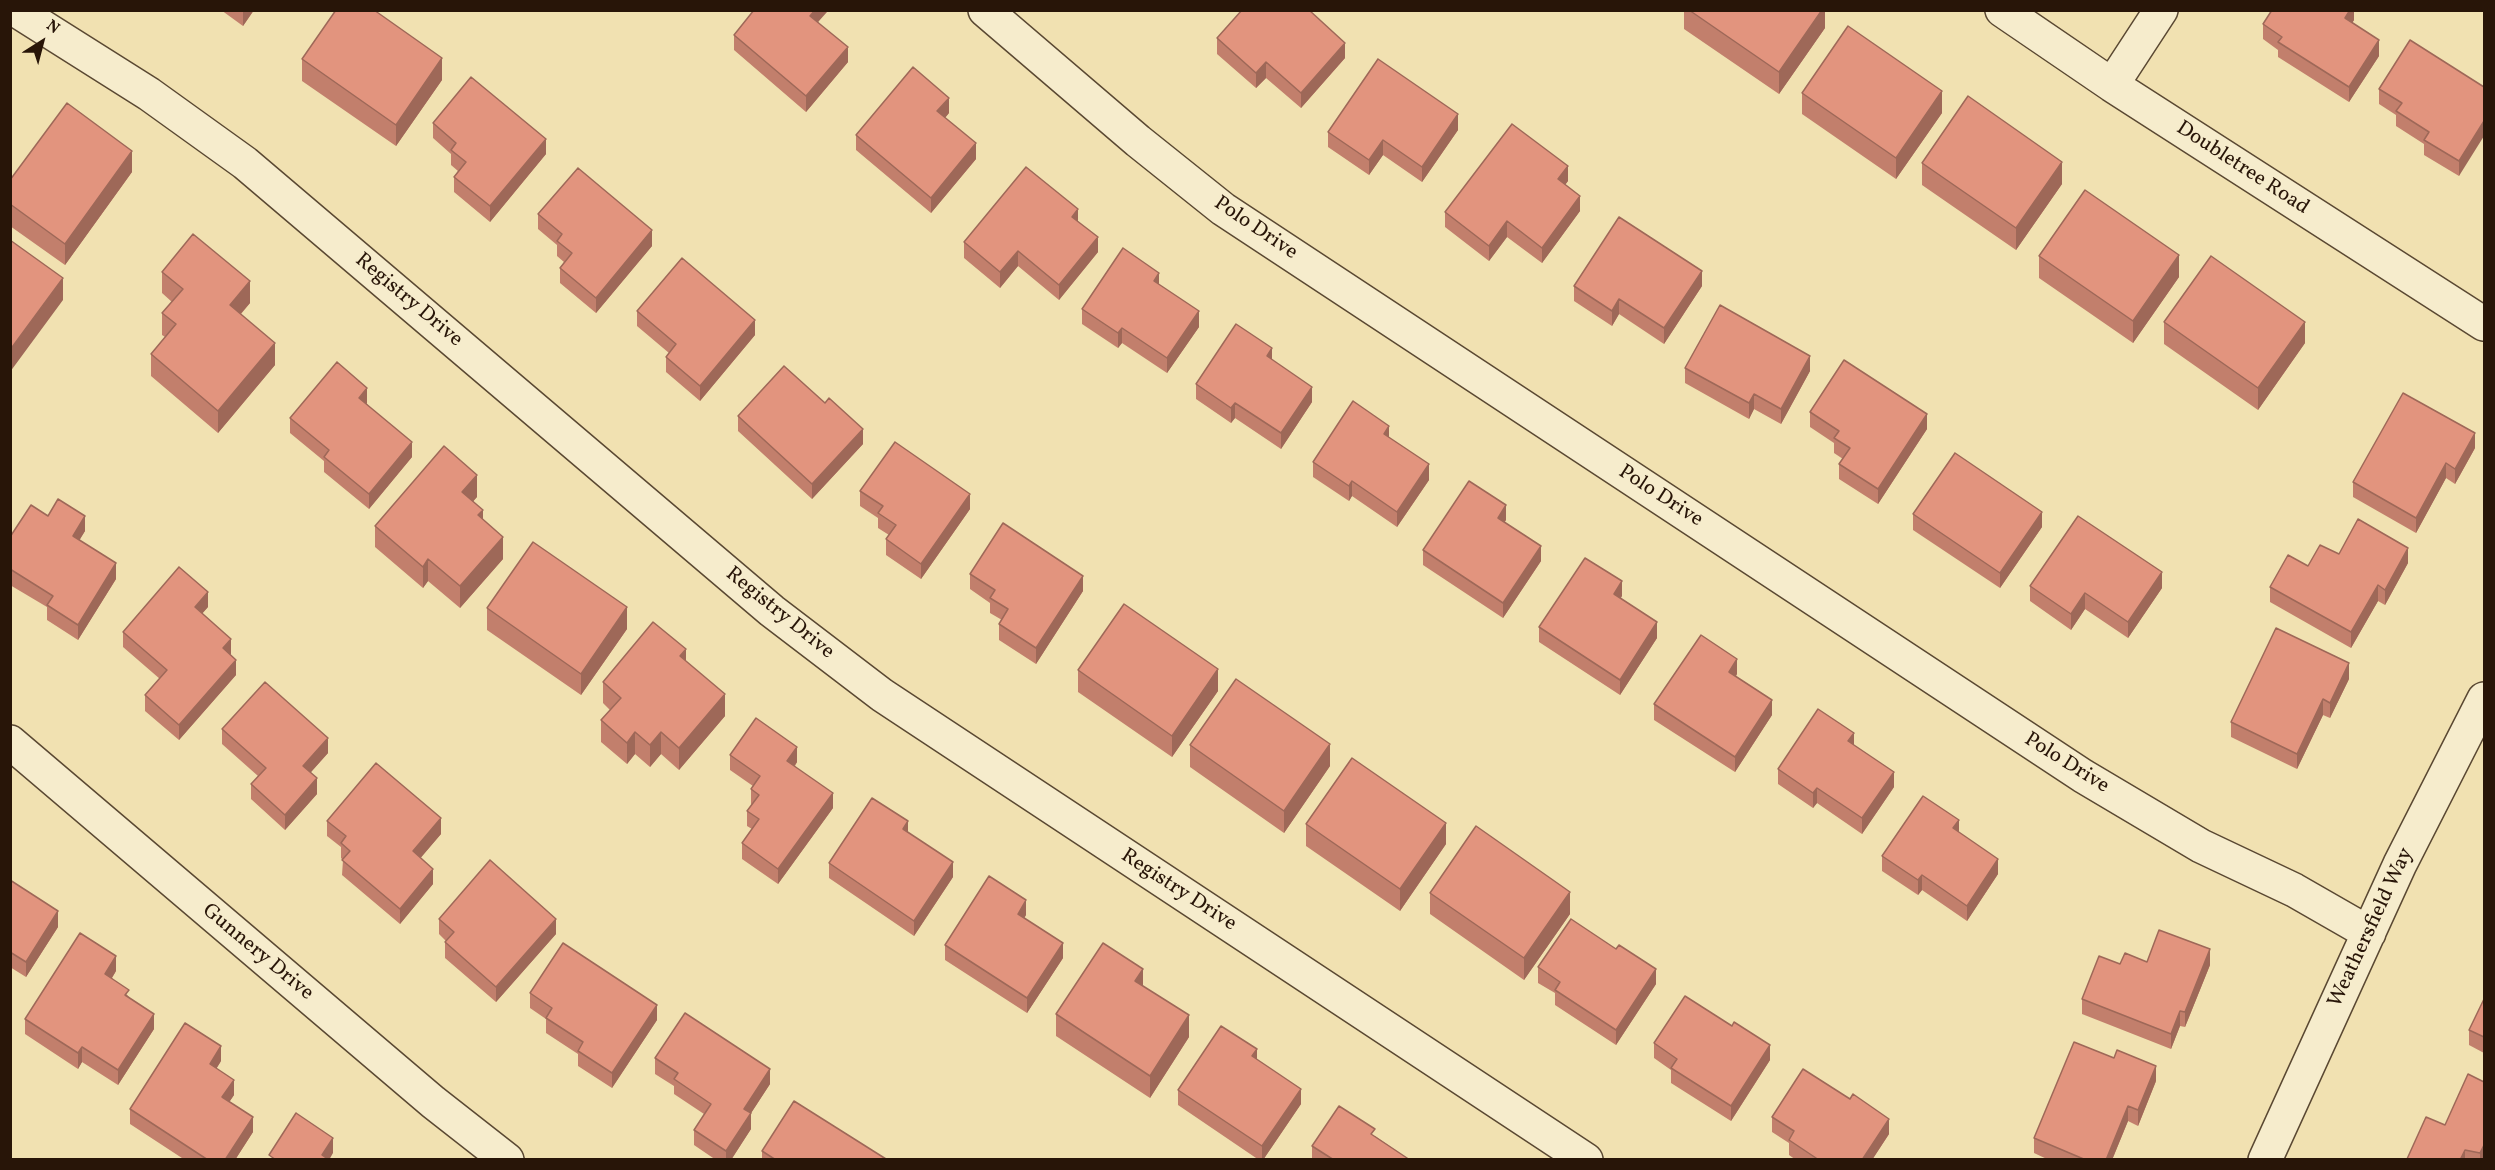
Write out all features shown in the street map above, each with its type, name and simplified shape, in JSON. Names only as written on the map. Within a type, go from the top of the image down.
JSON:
[{"type":"street","name":"Registry Drive","points":[[16,10],[149,94],[245,163],[772,611],[882,695],[1586,1160]]},
{"type":"street","name":"Polo Drive","points":[[985,10],[1138,141],[1223,209],[2083,776],[2201,846],[2294,890],[2369,933]]},
{"type":"street","name":"Doubletree Road","points":[[2002,10],[2112,85],[2484,324]]},
{"type":"street","points":[[2112,85],[2161,10]]},
{"type":"street","name":"Weathersfield Way","points":[[2265,1160],[2400,864],[2484,699]]},
{"type":"street","name":"Gunnery Drive","points":[[10,742],[433,1102],[507,1160]]},
{"type":"building","points":[[336,10],[374,10],[442,58],[396,125],[302,59]]},
{"type":"building","points":[[754,10],[815,10],[810,16],[848,47],[806,96],[734,35]]},
{"type":"building","points":[[1242,10],[1309,10],[1345,43],[1301,93],[1266,62],[1256,73],[1217,38]]},
{"type":"building","points":[[1689,10],[1822,10],[1779,72]]},
{"type":"building","points":[[2272,10],[2350,10],[2345,18],[2379,40],[2349,87],[2278,42],[2282,37],[2263,24]]},
{"type":"building","points":[[1848,26],[1942,91],[1896,158],[1802,93]]},
{"type":"building","points":[[2410,40],[2484,87],[2484,121],[2459,161],[2424,140],[2429,132],[2396,111],[2402,103],[2379,89]]},
{"type":"building","points":[[1378,59],[1458,114],[1422,167],[1383,140],[1369,160],[1328,132]]},
{"type":"building","points":[[913,67],[949,98],[937,111],[976,143],[931,198],[856,135]]},
{"type":"building","points":[[471,77],[546,139],[490,206],[454,177],[466,162],[451,150],[456,143],[433,123]]},
{"type":"building","points":[[1968,96],[2062,162],[2016,228],[1922,163]]},
{"type":"building","points":[[67,103],[132,151],[65,244],[10,204],[10,180]]},
{"type":"building","points":[[1512,124],[1568,166],[1558,179],[1580,196],[1542,248],[1507,221],[1489,246],[1445,212]]},
{"type":"building","points":[[1026,167],[1078,209],[1072,217],[1098,237],[1059,285],[1018,251],[1000,272],[964,242]]},
{"type":"building","points":[[578,168],[652,230],[596,298],[560,268],[572,253],[557,241],[562,234],[538,214]]},
{"type":"building","points":[[2085,190],[2179,255],[2133,321],[2039,256]]},
{"type":"building","points":[[1619,217],[1702,271],[1664,328],[1619,299],[1612,311],[1574,286]]},
{"type":"building","points":[[193,234],[250,281],[230,305],[275,343],[218,411],[151,354],[176,324],[162,313],[183,289],[162,272]]},
{"type":"building","points":[[10,240],[63,278],[10,350]]},
{"type":"building","points":[[1123,248],[1159,273],[1154,281],[1199,311],[1167,358],[1122,328],[1118,333],[1082,309]]},
{"type":"building","points":[[2211,256],[2305,322],[2258,388],[2164,322]]},
{"type":"building","points":[[682,258],[755,320],[700,386],[666,357],[676,344],[637,311]]},
{"type":"building","points":[[1720,305],[1810,356],[1781,409],[1754,394],[1749,403],[1685,368]]},
{"type":"building","points":[[1236,324],[1272,348],[1267,356],[1312,387],[1281,433],[1235,403],[1231,408],[1196,384]]},
{"type":"building","points":[[1844,360],[1927,414],[1878,489],[1839,464],[1850,448],[1834,438],[1839,431],[1810,412]]},
{"type":"building","points":[[337,362],[367,388],[359,398],[412,442],[369,494],[324,457],[329,450],[290,418]]},
{"type":"building","points":[[784,366],[825,403],[829,398],[863,429],[812,484],[738,416]]},
{"type":"building","points":[[2403,393],[2475,433],[2455,469],[2446,463],[2416,518],[2353,482]]},
{"type":"building","points":[[1353,401],[1389,426],[1384,434],[1429,464],[1397,512],[1352,481],[1349,486],[1313,462]]},
{"type":"building","points":[[895,442],[970,494],[921,564],[886,539],[896,525],[878,513],[883,506],[860,491]]},
{"type":"building","points":[[444,446],[477,475],[462,492],[483,510],[478,515],[503,537],[460,586],[428,559],[423,567],[375,526]]},
{"type":"building","points":[[1955,453],[2042,512],[2000,573],[1913,514]]},
{"type":"building","points":[[1469,481],[1506,505],[1498,518],[1541,546],[1503,603],[1423,550]]},
{"type":"building","points":[[58,499],[85,516],[73,536],[116,563],[78,625],[47,605],[53,596],[10,569],[10,537],[31,505],[48,516]]},
{"type":"building","points":[[2078,516],[2162,572],[2128,622],[2085,593],[2071,614],[2030,586]]},
{"type":"building","points":[[2358,519],[2408,548],[2385,590],[2378,585],[2351,632],[2270,587],[2288,555],[2308,566],[2320,545],[2339,554]]},
{"type":"building","points":[[1003,523],[1083,576],[1036,648],[999,624],[1008,609],[990,598],[995,590],[970,574]]},
{"type":"building","points":[[533,542],[627,607],[581,674],[487,608]]},
{"type":"building","points":[[1585,558],[1622,581],[1614,594],[1657,622],[1620,680],[1539,627]]},
{"type":"building","points":[[179,567],[208,592],[195,607],[231,639],[223,648],[236,660],[179,725],[145,695],[167,670],[123,632]]},
{"type":"building","points":[[1124,604],[1218,669],[1172,736],[1078,670]]},
{"type":"building","points":[[653,622],[686,649],[680,656],[725,694],[679,748],[661,732],[650,745],[635,732],[627,743],[601,720],[621,698],[603,682]]},
{"type":"building","points":[[2276,628],[2349,663],[2330,703],[2323,699],[2297,754],[2231,722]]},
{"type":"building","points":[[1701,635],[1737,659],[1729,672],[1772,700],[1735,757],[1654,704]]},
{"type":"building","points":[[1236,679],[1330,744],[1284,811],[1190,745]]},
{"type":"building","points":[[265,682],[328,738],[303,766],[317,778],[285,815],[251,784],[266,768],[222,729]]},
{"type":"building","points":[[1818,709],[1854,733],[1848,741],[1894,772],[1862,818],[1817,788],[1813,793],[1778,769]]},
{"type":"building","points":[[756,718],[797,747],[787,761],[833,793],[778,869],[742,843],[759,819],[747,811],[759,795],[751,789],[760,776],[730,755]]},
{"type":"building","points":[[1352,758],[1446,823],[1400,889],[1306,824]]},
{"type":"building","points":[[376,763],[441,818],[413,851],[433,869],[400,909],[342,860],[350,851],[341,843],[346,836],[327,821]]},
{"type":"building","points":[[1923,796],[1959,820],[1953,828],[1998,859],[1967,906],[1922,875],[1918,880],[1882,856]]},
{"type":"building","points":[[872,798],[908,821],[903,829],[953,862],[914,921],[829,863]]},
{"type":"building","points":[[1476,826],[1570,892],[1524,958],[1430,893]]},
{"type":"building","points":[[490,860],[556,919],[496,987],[445,942],[454,932],[439,919]]},
{"type":"building","points":[[989,876],[1026,900],[1018,914],[1063,943],[1027,998],[945,945]]},
{"type":"building","points":[[10,880],[58,911],[26,962],[10,952]]},
{"type":"building","points":[[1571,919],[1616,949],[1619,945],[1656,969],[1616,1030],[1555,990],[1560,982],[1538,967]]},
{"type":"building","points":[[2159,930],[2210,949],[2185,1012],[2180,1011],[2171,1034],[2082,999],[2099,956],[2120,964],[2125,953],[2147,962]]},
{"type":"building","points":[[80,933],[116,956],[105,974],[129,990],[125,995],[154,1014],[118,1070],[82,1047],[78,1053],[25,1019]]},
{"type":"building","points":[[563,943],[657,1005],[612,1073],[578,1051],[583,1042],[546,1018],[552,1008],[530,993]]},
{"type":"building","points":[[1103,943],[1143,969],[1135,981],[1189,1015],[1150,1076],[1056,1014]]},
{"type":"building","points":[[1685,996],[1732,1026],[1734,1022],[1770,1045],[1731,1106],[1671,1068],[1677,1059],[1654,1043]]},
{"type":"building","points":[[2484,999],[2484,1037],[2469,1030]]},
{"type":"building","points":[[685,1013],[770,1069],[744,1109],[751,1113],[726,1151],[694,1130],[711,1104],[674,1079],[678,1073],[655,1058]]},
{"type":"building","points":[[185,1023],[221,1046],[210,1064],[234,1080],[222,1097],[253,1117],[225,1160],[208,1160],[130,1109]]},
{"type":"building","points":[[1221,1026],[1257,1049],[1252,1056],[1301,1089],[1262,1146],[1178,1090]]},
{"type":"building","points":[[2074,1042],[2114,1058],[2117,1050],[2156,1066],[2138,1110],[2128,1106],[2106,1160],[2086,1160],[2034,1138]]},
{"type":"building","points":[[1803,1069],[1850,1099],[1853,1094],[1889,1119],[1862,1160],[1819,1160],[1789,1140],[1794,1131],[1772,1117]]},
{"type":"building","points":[[2468,1074],[2484,1082],[2484,1145],[2480,1153],[2465,1150],[2460,1160],[2407,1159],[2426,1117],[2445,1125]]},
{"type":"building","points":[[794,1101],[886,1160],[776,1160],[762,1151]]},
{"type":"building","points":[[1339,1106],[1375,1129],[1371,1134],[1410,1160],[1334,1160],[1312,1146]]},
{"type":"building","points":[[296,1113],[333,1138],[322,1155],[329,1160],[276,1160],[269,1155]]}]
